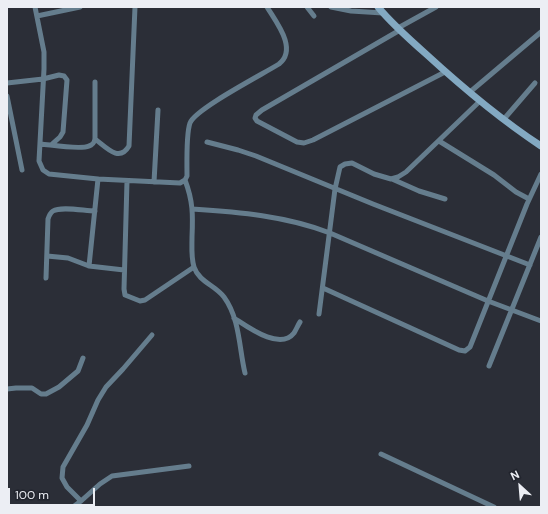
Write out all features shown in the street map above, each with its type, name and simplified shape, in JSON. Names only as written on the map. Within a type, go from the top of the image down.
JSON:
[{"type":"street","points":[[35,7],[44,52],[41,144],[39,161],[41,167],[46,173],[127,181],[180,183],[185,180]]},
{"type":"street","points":[[37,16],[80,7]]},
{"type":"street","points":[[95,139],[114,154],[125,152],[129,146],[135,7]]},
{"type":"street","points":[[245,373],[234,318],[224,297],[198,276],[194,267],[192,255],[192,198],[185,180],[189,128],[193,117],[211,104],[279,64],[286,57],[287,49],[285,38],[268,7]]},
{"type":"street","points":[[307,7],[314,16]]},
{"type":"street","points":[[331,7],[370,13],[383,13]]},
{"type":"street","points":[[366,7],[370,13]]},
{"type":"street","points":[[378,7],[445,72],[480,101],[541,146]]},
{"type":"street","points":[[436,7],[262,110],[256,115],[255,118],[257,121],[297,142],[304,143],[445,72]]},
{"type":"street","points":[[470,92],[540,36]]},
{"type":"street","points":[[7,83],[43,79],[59,75],[64,76],[67,80],[63,132],[52,145]]},
{"type":"street","points":[[41,144],[80,148],[88,147],[94,144],[95,82]]},
{"type":"street","points":[[504,119],[535,83]]},
{"type":"street","points":[[7,96],[22,170]]},
{"type":"street","points":[[391,179],[406,172],[480,101]]},
{"type":"street","points":[[154,182],[158,110]]},
{"type":"street","points":[[439,141],[494,175],[516,192],[529,199]]},
{"type":"street","points":[[207,142],[256,156],[530,265]]},
{"type":"street","points":[[319,314],[336,189],[339,170],[342,165],[348,162],[357,164],[382,177],[445,199]]},
{"type":"street","points":[[323,288],[462,351],[468,349],[529,199],[541,174]]},
{"type":"street","points":[[89,266],[98,179]]},
{"type":"street","points":[[127,181],[124,270],[125,295],[142,301],[194,267]]},
{"type":"street","points":[[46,278],[49,214],[60,209],[95,211]]},
{"type":"street","points":[[192,210],[230,212],[263,216],[305,224],[330,232],[488,301],[541,321]]},
{"type":"street","points":[[489,366],[541,237]]},
{"type":"street","points":[[47,256],[68,258],[89,266],[124,270]]},
{"type":"street","points":[[234,318],[259,334],[274,339],[283,340],[293,334],[300,322]]},
{"type":"street","points":[[81,501],[66,487],[62,478],[63,467],[87,425],[98,400],[106,387],[152,334]]},
{"type":"street","points":[[7,389],[32,388],[41,394],[46,394],[59,387],[78,371],[83,358]]},
{"type":"street","points":[[381,454],[494,507]]},
{"type":"street","points":[[73,507],[100,484],[112,476],[189,466]]}]
